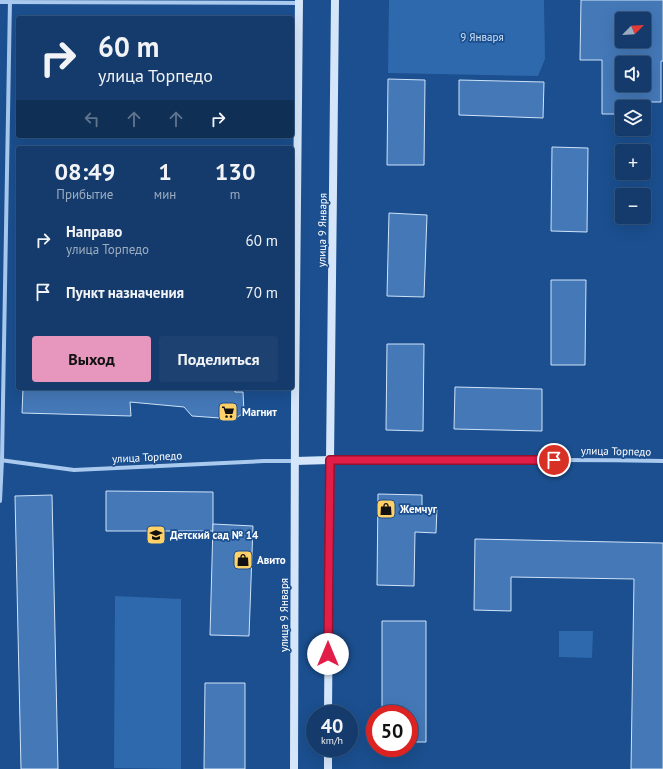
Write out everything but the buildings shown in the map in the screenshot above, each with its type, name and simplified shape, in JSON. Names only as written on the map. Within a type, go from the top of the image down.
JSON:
[{"type":"main road","name":"улица 9 Января","points":[[328,705],[334,0]]},
{"type":"main road","name":"улица 9 Января","points":[[294,769],[295,404],[299,1]]},
{"type":"main road","points":[[295,461],[330,460]]},
{"type":"main road","points":[[328,757],[328,769]]},
{"type":"street","points":[[0,501],[10,1]]},
{"type":"street","points":[[0,2],[299,1]]},
{"type":"street","name":"улица Торпедо","points":[[1,460],[74,470],[264,461],[295,461]]},
{"type":"street","name":"улица Торпедо","points":[[330,460],[663,461]]},
{"type":"green space","name":"9 Января","points":[[389,0],[544,0],[545,59],[538,76],[388,73]]},
{"type":"green space","points":[[115,596],[181,599],[181,769],[114,768]]},
{"type":"green space","points":[[559,631],[593,631],[592,658],[559,657]]},
{"type":"place","name":"Магнит","points":[[228,412]]},
{"type":"place","name":"Жемчуг","points":[[386,509]]},
{"type":"place","name":"Детский сад № 14","points":[[156,535]]},
{"type":"place","name":"Авито","points":[[243,560]]},
{"type":"route","points":[[328,654],[330,460],[554,460]]}]
